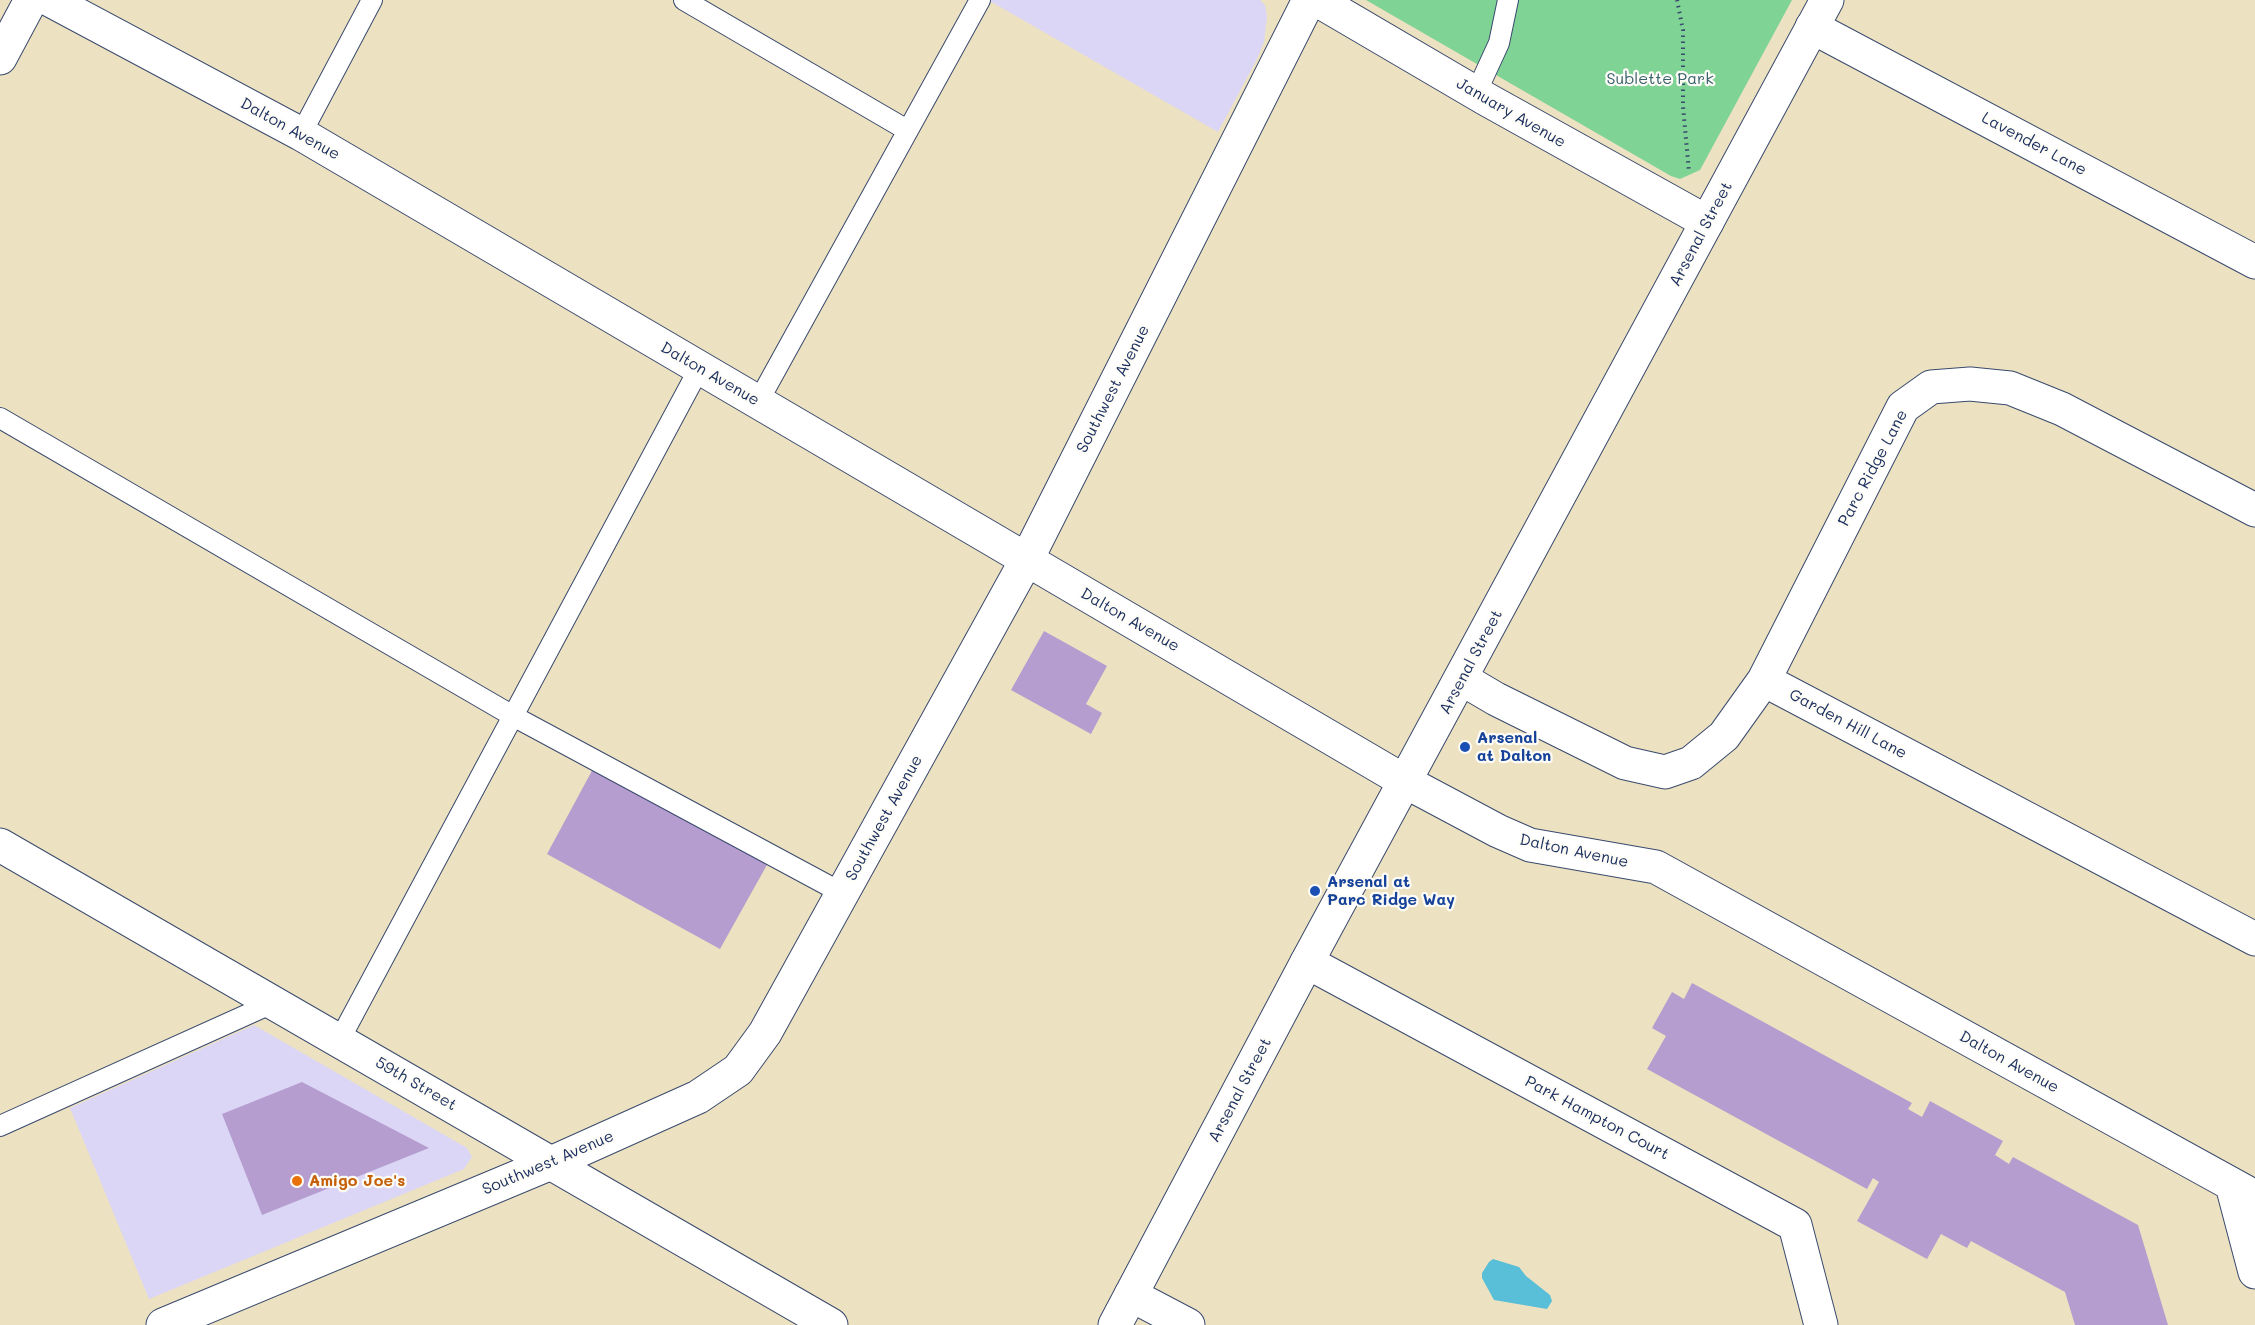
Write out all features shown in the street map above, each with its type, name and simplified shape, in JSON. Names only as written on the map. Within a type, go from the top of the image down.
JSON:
[{"type":"street","points":[[0,58],[31,0]]},
{"type":"street","name":"Dalton Avenue","points":[[50,0],[301,134],[1406,782],[1498,831],[1530,845],[1656,867],[2244,1191],[2255,1272]]},
{"type":"street","name":"Southwest Avenue","points":[[171,1323],[551,1163],[698,1097],[738,1070],[765,1033],[1027,559],[1309,0]]},
{"type":"street","name":"January Avenue","points":[[1317,0],[1476,93],[1707,222]]},
{"type":"street","name":"Arsenal Street","points":[[1115,1325],[1307,962],[1462,679],[1819,14]]},
{"type":"street","name":"Lavender Lane","points":[[1819,14],[2255,262]]},
{"type":"street","name":"Parc Ridge Lane","points":[[1764,680],[1903,407],[1931,387],[1970,384],[2010,388],[2062,409],[2255,510]]},
{"type":"street","points":[[1462,679],[1496,699],[1625,763],[1665,772],[1691,763],[1724,736],[1764,680]]},
{"type":"street","name":"Garden Hill Lane","points":[[1764,680],[2255,939]]},
{"type":"street","name":"59th Street","points":[[0,845],[831,1325]]},
{"type":"street","name":"Park Hampton Court","points":[[1307,962],[1795,1225],[1821,1325]]},
{"type":"street","points":[[1131,1295],[1188,1325]]},
{"type":"lane","points":[[301,134],[372,0]]},
{"type":"lane","points":[[684,0],[908,130]]},
{"type":"lane","points":[[758,402],[980,0]]},
{"type":"lane","points":[[1476,93],[1499,43],[1508,0]]},
{"type":"lane","points":[[340,1040],[700,368]]},
{"type":"lane","points":[[0,418],[513,716],[842,893]]},
{"type":"lane","points":[[0,1126],[275,1002]]},
{"type":"path","points":[[1677,0],[1683,30],[1683,106],[1689,174]]},
{"type":"shaded area","points":[[988,0],[1260,0],[1265,5],[1267,17],[1264,42],[1257,59],[1218,132]]},
{"type":"shaded area","points":[[254,1025],[467,1148],[472,1157],[464,1169],[149,1299],[70,1108]]},
{"type":"green space","name":"Sublette Park","points":[[1366,0],[1792,0],[1700,170],[1680,179],[1671,176]]},
{"type":"water","points":[[1493,1259],[1519,1267],[1526,1276],[1550,1295],[1552,1301],[1547,1309],[1494,1300],[1482,1278],[1482,1273]]},
{"type":"building","points":[[1044,631],[1107,666],[1086,704],[1102,713],[1091,734],[1011,690]]},
{"type":"building","points":[[594,767],[768,863],[720,949],[547,854]]},
{"type":"building","points":[[1692,983],[1912,1103],[1908,1109],[1922,1117],[1930,1101],[2003,1141],[1995,1155],[2009,1164],[2013,1157],[2138,1225],[2168,1325],[2075,1325],[2065,1292],[1971,1241],[1967,1248],[1941,1234],[1927,1259],[1857,1221],[1879,1182],[1873,1178],[1867,1189],[1647,1069],[1666,1036],[1652,1028],[1672,992],[1684,999]]},
{"type":"building","name":"Amigo Joe's","points":[[302,1082],[429,1148],[262,1215],[222,1114]]},
{"type":"place","name":"Arsenal at Dalton","points":[[1465,747]]},
{"type":"place","name":"Arsenal at Parc Ridge Way","points":[[1315,891]]},
{"type":"place","name":"Amigo Joe's","points":[[297,1181]]}]
